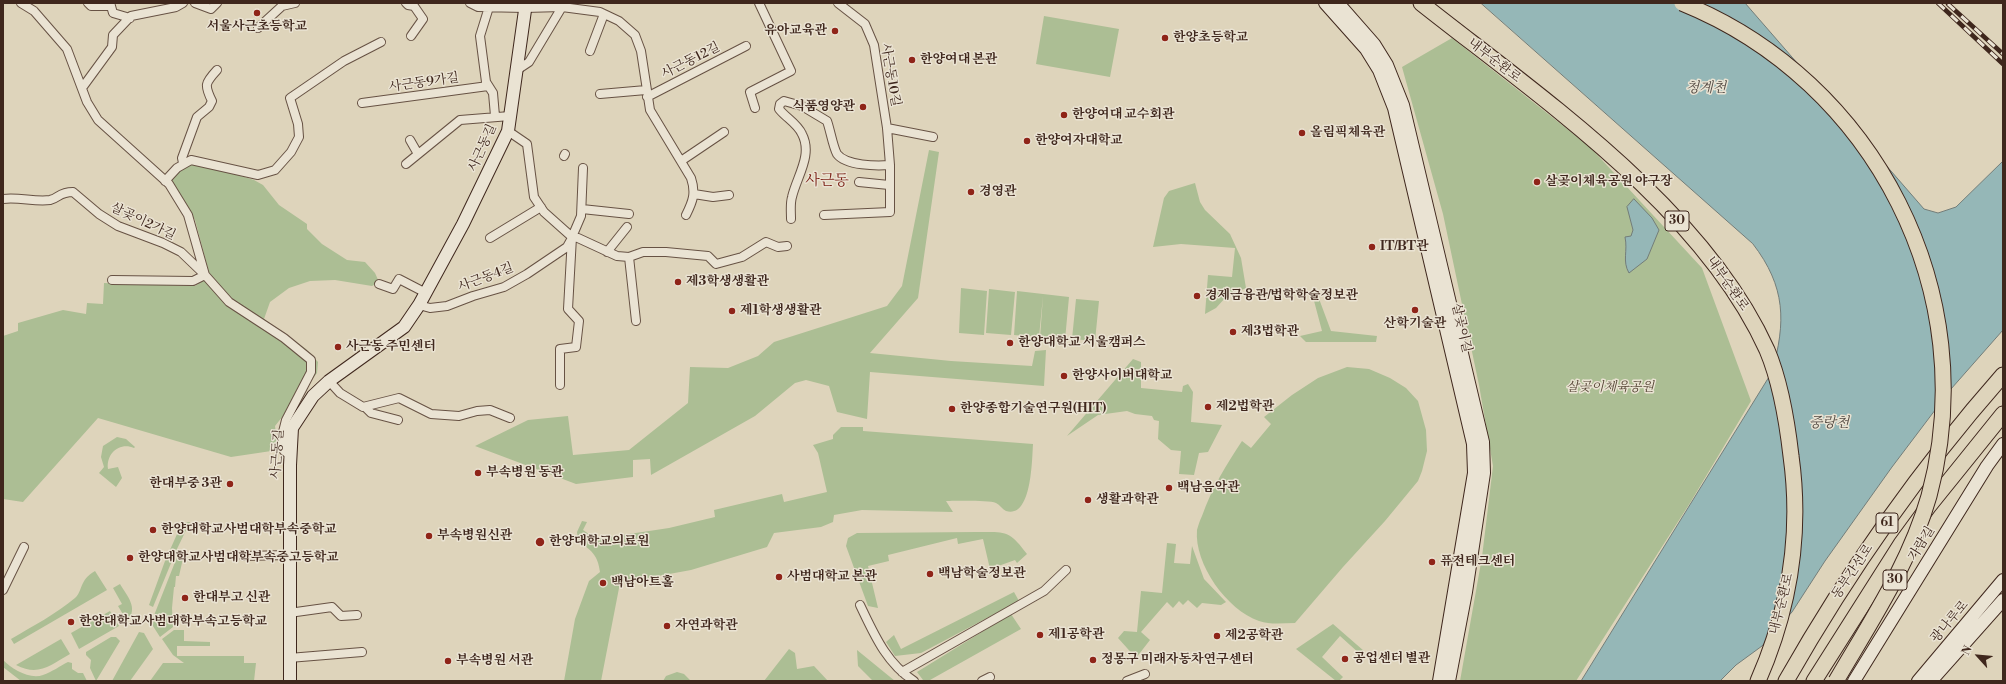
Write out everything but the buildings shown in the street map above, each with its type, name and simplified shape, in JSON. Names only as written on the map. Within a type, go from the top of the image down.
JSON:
[{"type":"highway","name":"내부순환로","points":[[1421,3],[1600,145],[1622,166],[1667,210],[1712,262],[1730,285],[1754,324],[1768,353],[1781,398],[1796,491],[1793,560],[1780,621],[1758,681]]},
{"type":"highway","name":"30","points":[[1682,3],[1704,12],[1743,32],[1779,57],[1817,90],[1845,120],[1880,168],[1903,211],[1920,253],[1934,302],[1941,358],[1942,412],[1938,446],[1928,496],[1916,535],[1894,582],[1836,681]]},
{"type":"highway","name":"동부간선로","points":[[1786,681],[1836,597],[1894,513],[1934,458],[2003,375]]},
{"type":"highway","name":"동부간선로","points":[[1814,681],[1901,544],[1937,495],[2003,414]]},
{"type":"main road","name":"살곶이길","points":[[1325,3],[1366,49],[1379,70],[1394,108],[1473,444],[1474,473],[1439,681]]},
{"type":"main road","name":"살곶이길","points":[[1338,3],[1374,44],[1387,66],[1403,105],[1483,442],[1484,473],[1466,592],[1449,681]]},
{"type":"main road","name":"사근동길","points":[[290,681],[289,555],[290,455],[292,428],[298,416],[313,396],[329,381],[404,327],[419,306],[463,224],[508,131],[526,6]]},
{"type":"main road","name":"가람길","points":[[1854,681],[1987,466],[2003,444]]},
{"type":"main road","name":"광나루로","points":[[1918,681],[2003,580]]},
{"type":"main road","name":"광나루로","points":[[1931,681],[2003,600]]},
{"type":"street","points":[[21,3],[34,11],[67,48],[87,102],[100,122],[165,181],[175,193],[188,215],[192,226],[196,251],[205,275],[193,281],[112,280]]},
{"type":"street","points":[[88,3],[91,6],[112,5],[113,13],[130,18]]},
{"type":"street","points":[[82,88],[112,47],[113,34],[130,18],[176,7],[183,3]]},
{"type":"street","points":[[196,3],[211,9],[217,3]]},
{"type":"street","points":[[258,28],[282,6],[295,3]]},
{"type":"street","points":[[406,3],[408,6],[414,6],[423,19],[411,36]]},
{"type":"street","name":"사근동12길","points":[[470,3],[478,7],[564,5],[604,14],[619,21],[635,35],[641,51],[646,93],[650,110],[691,178],[695,190],[694,194]]},
{"type":"street","points":[[755,108],[750,92],[792,72],[759,3]]},
{"type":"street","name":"사근동10길","points":[[824,216],[890,212],[890,165],[887,128],[874,45],[865,24],[838,3]]},
{"type":"street","points":[[517,70],[529,62],[564,5]]},
{"type":"street","points":[[489,7],[480,36],[486,82],[492,93],[495,116]]},
{"type":"street","points":[[590,51],[604,14]]},
{"type":"street","points":[[165,181],[183,163],[191,160],[258,175],[275,170],[291,152],[299,137],[298,124],[290,98],[344,61],[381,42]]},
{"type":"street","name":"사근동12길","points":[[600,94],[646,93],[746,46]]},
{"type":"street","points":[[183,163],[182,158],[197,117],[209,107],[212,101],[206,90],[206,82],[217,70]]},
{"type":"street","name":"사근동9가길","points":[[362,103],[488,86]]},
{"type":"street","points":[[791,219],[792,198],[806,158],[806,146],[802,134],[797,126],[779,109],[780,104],[784,101],[792,102],[817,114],[827,121],[837,154],[846,160],[874,166],[890,165]]},
{"type":"street","points":[[406,164],[460,120],[510,116]]},
{"type":"street","points":[[887,128],[933,137]]},
{"type":"street","points":[[508,131],[527,144],[534,196],[544,212],[572,237],[578,238],[607,252],[617,256],[629,257],[643,252],[666,252],[708,256],[716,264],[742,257],[766,242],[778,247],[788,246]]},
{"type":"street","points":[[681,161],[724,132]]},
{"type":"street","points":[[410,140],[418,154]]},
{"type":"street","points":[[560,385],[560,349],[576,347],[579,321],[568,309],[572,237],[581,216],[583,168]]},
{"type":"street","points":[[859,182],[889,185]]},
{"type":"street","name":"살곶이2가길","points":[[3,200],[13,198],[51,200],[63,192],[73,192],[99,214],[118,226],[163,243],[181,252],[205,275],[229,302],[284,338],[311,360],[311,372],[286,420],[282,436],[284,451],[290,455]]},
{"type":"street","points":[[686,215],[694,194],[713,197],[730,195]]},
{"type":"street","points":[[490,238],[540,207]]},
{"type":"street","points":[[582,209],[630,214]]},
{"type":"street","points":[[607,252],[627,227]]},
{"type":"street","name":"사근동4길","points":[[419,306],[430,308],[447,306],[473,296],[504,287],[527,274],[567,247],[572,237]]},
{"type":"street","points":[[629,257],[636,321]]},
{"type":"street","points":[[379,284],[393,289],[399,279],[426,293]]},
{"type":"street","points":[[329,381],[340,393],[365,407],[371,413],[398,420]]},
{"type":"street","points":[[365,407],[399,398],[431,414],[459,416],[477,411],[490,410],[510,418]]},
{"type":"street","points":[[3,590],[6,575],[24,547]]},
{"type":"street","points":[[243,556],[289,555]]},
{"type":"street","points":[[902,672],[1044,591],[1066,570]]},
{"type":"street","points":[[860,605],[883,651],[902,672],[914,681]]},
{"type":"street","points":[[289,613],[332,607],[341,616],[357,615]]},
{"type":"street","points":[[289,658],[362,652]]},
{"type":"street","points":[[1127,681],[1145,674]]},
{"type":"green space","points":[[1044,16],[1119,29],[1110,77],[1036,64]]},
{"type":"green space","name":"살곶이체육공원","points":[[1452,38],[1590,147],[1702,268],[1751,401],[1690,503],[1576,681],[1460,681],[1482,557],[1493,466],[1479,385],[1443,214],[1402,67]]},
{"type":"green space","points":[[929,150],[939,152],[918,298],[870,353],[951,361],[1032,366],[1035,351],[1046,350],[1044,386],[870,372],[867,419],[837,412],[829,386],[806,380],[795,383],[755,416],[651,475],[650,459],[633,460],[633,477],[576,484],[475,446],[528,420],[568,416],[573,455],[629,450],[688,403],[690,367],[728,368],[758,356],[774,342],[887,306],[902,286]]},
{"type":"green space","points":[[187,164],[212,167],[254,180],[263,185],[279,205],[307,224],[307,229],[322,244],[347,260],[365,262],[375,273],[379,282],[372,286],[335,280],[310,281],[289,288],[270,302],[264,319],[306,349],[318,362],[317,373],[275,426],[278,450],[231,457],[98,418],[23,502],[3,499],[3,336],[18,331],[18,323],[63,310],[86,314],[87,303],[103,304],[104,283],[195,286],[210,276],[195,220],[173,184],[172,178]]},
{"type":"green space","points":[[1195,183],[1200,202],[1205,210],[1230,234],[1241,258],[1246,288],[1226,297],[1216,308],[1205,314],[1208,275],[1232,277],[1235,248],[1181,244],[1153,247],[1164,198],[1169,191]]},
{"type":"green space","points":[[961,288],[987,291],[984,335],[959,333]]},
{"type":"green space","points":[[989,289],[1015,292],[1011,335],[986,333]]},
{"type":"green space","points":[[1017,291],[1069,297],[1065,340],[1040,338],[1043,296],[1039,337],[1014,335]]},
{"type":"green space","points":[[1318,296],[1331,331],[1377,336],[1376,342],[1306,342],[1300,336],[1322,331],[1313,297]]},
{"type":"green space","points":[[1076,299],[1099,301],[1095,341],[1072,339]]},
{"type":"green space","points":[[1133,359],[1141,362],[1141,388],[1182,392],[1183,386],[1188,384],[1193,392],[1191,422],[1222,425],[1208,452],[1199,453],[1194,475],[1179,474],[1181,451],[1171,450],[1158,439],[1159,421],[1154,420],[1152,416],[1135,414],[1127,411],[1098,415],[1067,436]]},
{"type":"green space","points":[[1347,367],[1369,369],[1390,378],[1406,388],[1418,401],[1426,430],[1427,451],[1422,471],[1418,481],[1385,521],[1295,623],[1272,623],[1259,621],[1235,607],[1215,584],[1207,571],[1197,543],[1197,530],[1199,523],[1215,486],[1242,441],[1251,448],[1271,424],[1264,417],[1292,395],[1318,378]]},
{"type":"green space","points":[[841,427],[863,427],[863,431],[1033,444],[1031,474],[1026,497],[1021,506],[1015,511],[1006,511],[996,503],[987,501],[946,501],[953,512],[862,510],[834,515],[833,522],[821,527],[774,533],[767,547],[691,570],[620,583],[601,681],[564,681],[575,619],[589,581],[600,572],[596,557],[587,547],[578,541],[577,532],[582,521],[587,522],[583,530],[596,539],[669,528],[715,517],[714,510],[782,494],[784,502],[827,492],[818,453],[813,445],[833,439],[833,435]]},
{"type":"green space","points":[[117,437],[126,439],[135,447],[124,446],[119,448],[115,450],[109,458],[108,469],[118,467],[122,478],[116,487],[99,473],[104,467],[101,457],[103,446]]},
{"type":"green space","points":[[190,522],[176,551],[153,607],[149,605],[165,561],[182,523]]},
{"type":"green space","points":[[995,532],[1011,536],[1027,554],[1017,563],[1015,560],[990,569],[983,539],[958,544],[957,538],[888,555],[889,561],[868,566],[878,608],[868,606],[846,546],[848,538],[857,533]]},
{"type":"green space","points":[[1167,543],[1176,544],[1174,563],[1190,564],[1192,546],[1204,579],[1226,602],[1221,605],[1202,603],[1197,608],[1188,600],[1183,605],[1179,601],[1173,608],[1167,602],[1141,632],[1150,640],[1136,658],[1118,638],[1124,631],[1137,632],[1141,591],[1162,593]]},
{"type":"green space","points":[[179,552],[184,554],[179,576],[176,576],[174,587],[172,608],[173,627],[160,637],[151,623]]},
{"type":"green space","points":[[95,571],[107,590],[14,644],[11,639],[52,615],[75,598],[86,578]]},
{"type":"green space","points":[[120,584],[131,602],[132,607],[132,611],[127,621],[118,606],[122,604],[113,588]]},
{"type":"green space","points":[[1014,592],[1019,601],[921,653],[895,656],[886,642],[894,635],[901,649]]},
{"type":"green space","points":[[110,611],[119,626],[79,649],[71,633]]},
{"type":"green space","points":[[1011,614],[1021,629],[930,680],[923,680],[917,672]]},
{"type":"green space","points":[[1333,624],[1364,651],[1360,654],[1340,636],[1322,657],[1343,677],[1339,681],[1336,681],[1296,649]]},
{"type":"green space","points":[[174,630],[184,630],[184,641],[210,642],[210,646],[177,646],[177,656],[244,656],[244,663],[256,663],[254,681],[150,681],[163,663],[184,663],[173,655],[162,639]]},
{"type":"green space","points":[[139,632],[144,633],[153,649],[130,681],[112,681]]},
{"type":"green space","points":[[111,637],[116,637],[120,641],[96,681],[90,668],[91,660],[86,655],[86,652]]},
{"type":"green space","points":[[61,639],[70,654],[38,670],[31,670],[16,665]]},
{"type":"green space","points":[[789,649],[795,653],[797,669],[814,666],[828,681],[764,681]]},
{"type":"green space","points":[[857,650],[895,681],[873,681],[858,666]]},
{"type":"green space","points":[[3,660],[16,670],[33,676],[43,675],[53,671],[68,662],[72,663],[72,669],[78,673],[83,673],[87,681],[21,681],[3,667]]},
{"type":"green space","points":[[677,672],[684,674],[691,681],[663,681],[666,676]]},
{"type":"water","points":[[1481,3],[1745,3],[1924,209],[1938,213],[1956,207],[2003,161],[2003,330],[1951,389],[1892,467],[1825,561],[1792,612],[1762,646],[1736,665],[1720,681],[1581,681],[1772,372],[1780,337],[1781,321],[1780,305],[1772,275],[1753,244]]},
{"type":"water","points":[[1634,199],[1652,218],[1659,230],[1647,259],[1629,273],[1625,260],[1625,237],[1631,236],[1633,230],[1627,207]]},
{"type":"railway","points":[[1938,3],[2003,64]]},
{"type":"railway","points":[[1948,4],[2003,54]]},
{"type":"place","name":"서울사근초등학교","points":[[257,13]]},
{"type":"place","name":"유아교육관","points":[[835,31]]},
{"type":"place","name":"한양초등학교","points":[[1165,38]]},
{"type":"place","name":"한양여대 본관","points":[[912,60]]},
{"type":"place","name":"식품영양관","points":[[863,107]]},
{"type":"place","name":"한양여대 교수회관","points":[[1064,115]]},
{"type":"place","name":"올림픽체육관","points":[[1302,133]]},
{"type":"place","name":"한양여자대학교","points":[[1027,141]]},
{"type":"place","name":"살곶이체육공원 야구장","points":[[1537,182]]},
{"type":"place","name":"경영관","points":[[971,192]]},
{"type":"place","name":"IT/BT관","points":[[1372,247]]},
{"type":"place","name":"제3학생생활관","points":[[678,282]]},
{"type":"place","name":"경제금융관/법학학술정보관","points":[[1197,296]]},
{"type":"place","name":"산학기술관","points":[[1415,310]]},
{"type":"place","name":"제1학생생활관","points":[[732,311]]},
{"type":"place","name":"제3법학관","points":[[1233,332]]},
{"type":"place","name":"한양대학교 서울캠퍼스","points":[[1010,343]]},
{"type":"place","name":"사근동 주민센터","points":[[338,347]]},
{"type":"place","name":"한양사이버대학교","points":[[1064,376]]},
{"type":"place","name":"제2법학관","points":[[1208,407]]},
{"type":"place","name":"한양종합기술연구원(HIT)","points":[[952,409]]},
{"type":"place","name":"부속병원 동관","points":[[478,473]]},
{"type":"place","name":"한대부중 3관","points":[[230,484]]},
{"type":"place","name":"백남음악관","points":[[1169,488]]},
{"type":"place","name":"생활과학관","points":[[1088,500]]},
{"type":"place","name":"한양대학교사범대학부속중학교","points":[[153,530]]},
{"type":"place","name":"부속병원신관","points":[[429,536]]},
{"type":"place","name":"한양대학교의료원","points":[[540,542]]},
{"type":"place","name":"한양대학교사범대학부속중고등학교","points":[[130,558]]},
{"type":"place","name":"퓨전테크센터","points":[[1432,562]]},
{"type":"place","name":"백남학술정보관","points":[[930,574]]},
{"type":"place","name":"사범대학교 본관","points":[[779,577]]},
{"type":"place","name":"백남아트홀","points":[[603,583]]},
{"type":"place","name":"한대부고 신관","points":[[185,598]]},
{"type":"place","name":"한양대학교사범대학부속고등학교","points":[[71,622]]},
{"type":"place","name":"자연과학관","points":[[667,626]]},
{"type":"place","name":"제1공학관","points":[[1040,635]]},
{"type":"place","name":"제2공학관","points":[[1217,636]]},
{"type":"place","name":"공업센터 별관","points":[[1345,659]]},
{"type":"place","name":"정몽구 미래자동차연구센터","points":[[1093,660]]},
{"type":"place","name":"부속병원 서관","points":[[448,661]]},
{"type":"district","name":"사근동","points":[[827,181]]},
{"type":"water label","name":"청계천","points":[[1706,89]]},
{"type":"water label","name":"중랑천","points":[[1829,424]]}]
